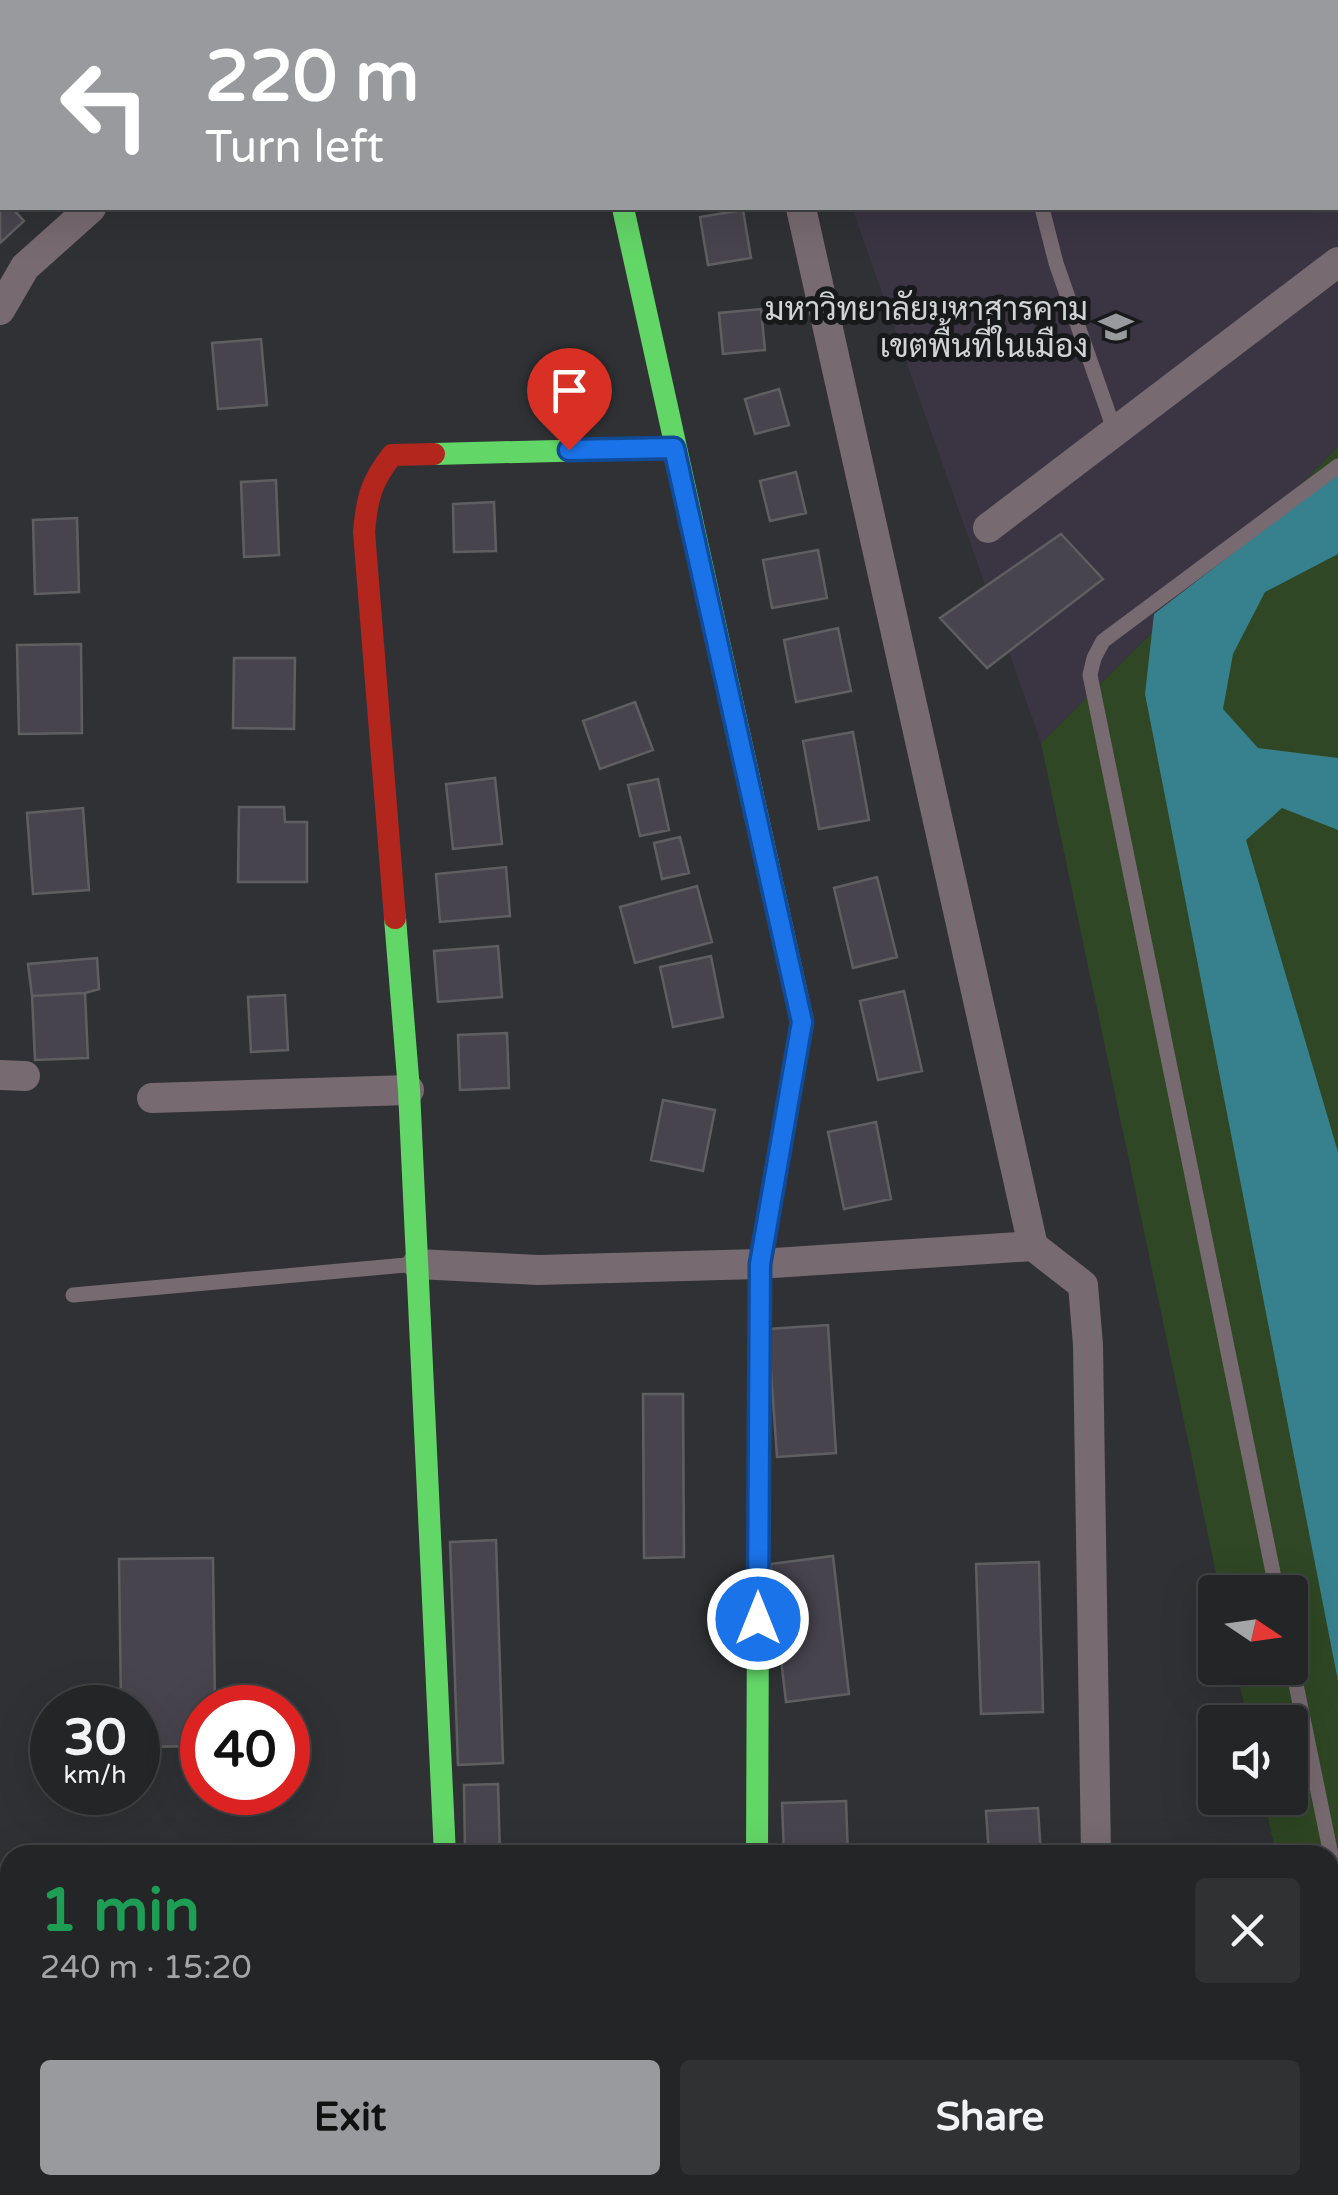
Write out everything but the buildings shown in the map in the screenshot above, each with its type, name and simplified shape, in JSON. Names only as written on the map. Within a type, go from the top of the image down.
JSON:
[{"type":"street","points":[[0,310],[26,267],[89,210]]},
{"type":"street","points":[[622,210],[802,1022],[760,1264],[757,1845]]},
{"type":"street","points":[[802,210],[1033,1246],[1083,1286],[1088,1345],[1096,1845]]},
{"type":"street","points":[[988,528],[1338,262]]},
{"type":"street","points":[[446,1845],[409,1090],[364,532],[366,492],[392,456],[674,448]]},
{"type":"street","points":[[152,1098],[409,1090]]},
{"type":"street","points":[[417,1264],[538,1270],[760,1264],[1033,1246]]},
{"type":"lane","points":[[1042,210],[1056,264],[1115,432]]},
{"type":"lane","points":[[1274,1575],[1090,675],[1103,641],[1338,466]]},
{"type":"lane","points":[[73,1294],[417,1264]]},
{"type":"lane","points":[[1296,1685],[1329,1845]]},
{"type":"shaded area","name":"มหาวิทยาลัยมหาสารคาม เขตพื้นที่ในเมือง","points":[[853,210],[1338,210],[1338,447],[1041,743]]},
{"type":"green space","points":[[1338,447],[1338,1845],[1274,1845],[1268,1815],[1308,1815],[1308,1705],[1244,1705],[1240,1685],[1308,1685],[1308,1575],[1216,1575],[1041,743]]},
{"type":"water","points":[[1338,472],[1338,554],[1265,592],[1233,654],[1223,709],[1258,748],[1338,758],[1338,830],[1282,808],[1246,840],[1338,1152],[1338,1681],[1145,694],[1154,614]]},
{"type":"traffic: fast","points":[[623,210],[796,990]]},
{"type":"traffic: fast","points":[[434,454],[675,448]]},
{"type":"traffic: fast","points":[[395,918],[409,1090],[445,1845]]},
{"type":"traffic: fast","points":[[757,1845],[759,1372]]},
{"type":"traffic: slow","points":[[759,1372],[759,1264],[803,1022],[796,990]]},
{"type":"traffic: jam","points":[[395,918],[364,532],[371,491],[392,455],[434,454]]},
{"type":"place","name":"มหาวิทยาลัยมหาสารคาม เขตพื้นที่ในเมือง","points":[[1116,327]]},
{"type":"route","points":[[569,450],[674,448],[802,1022],[760,1264],[758,1619]]}]
